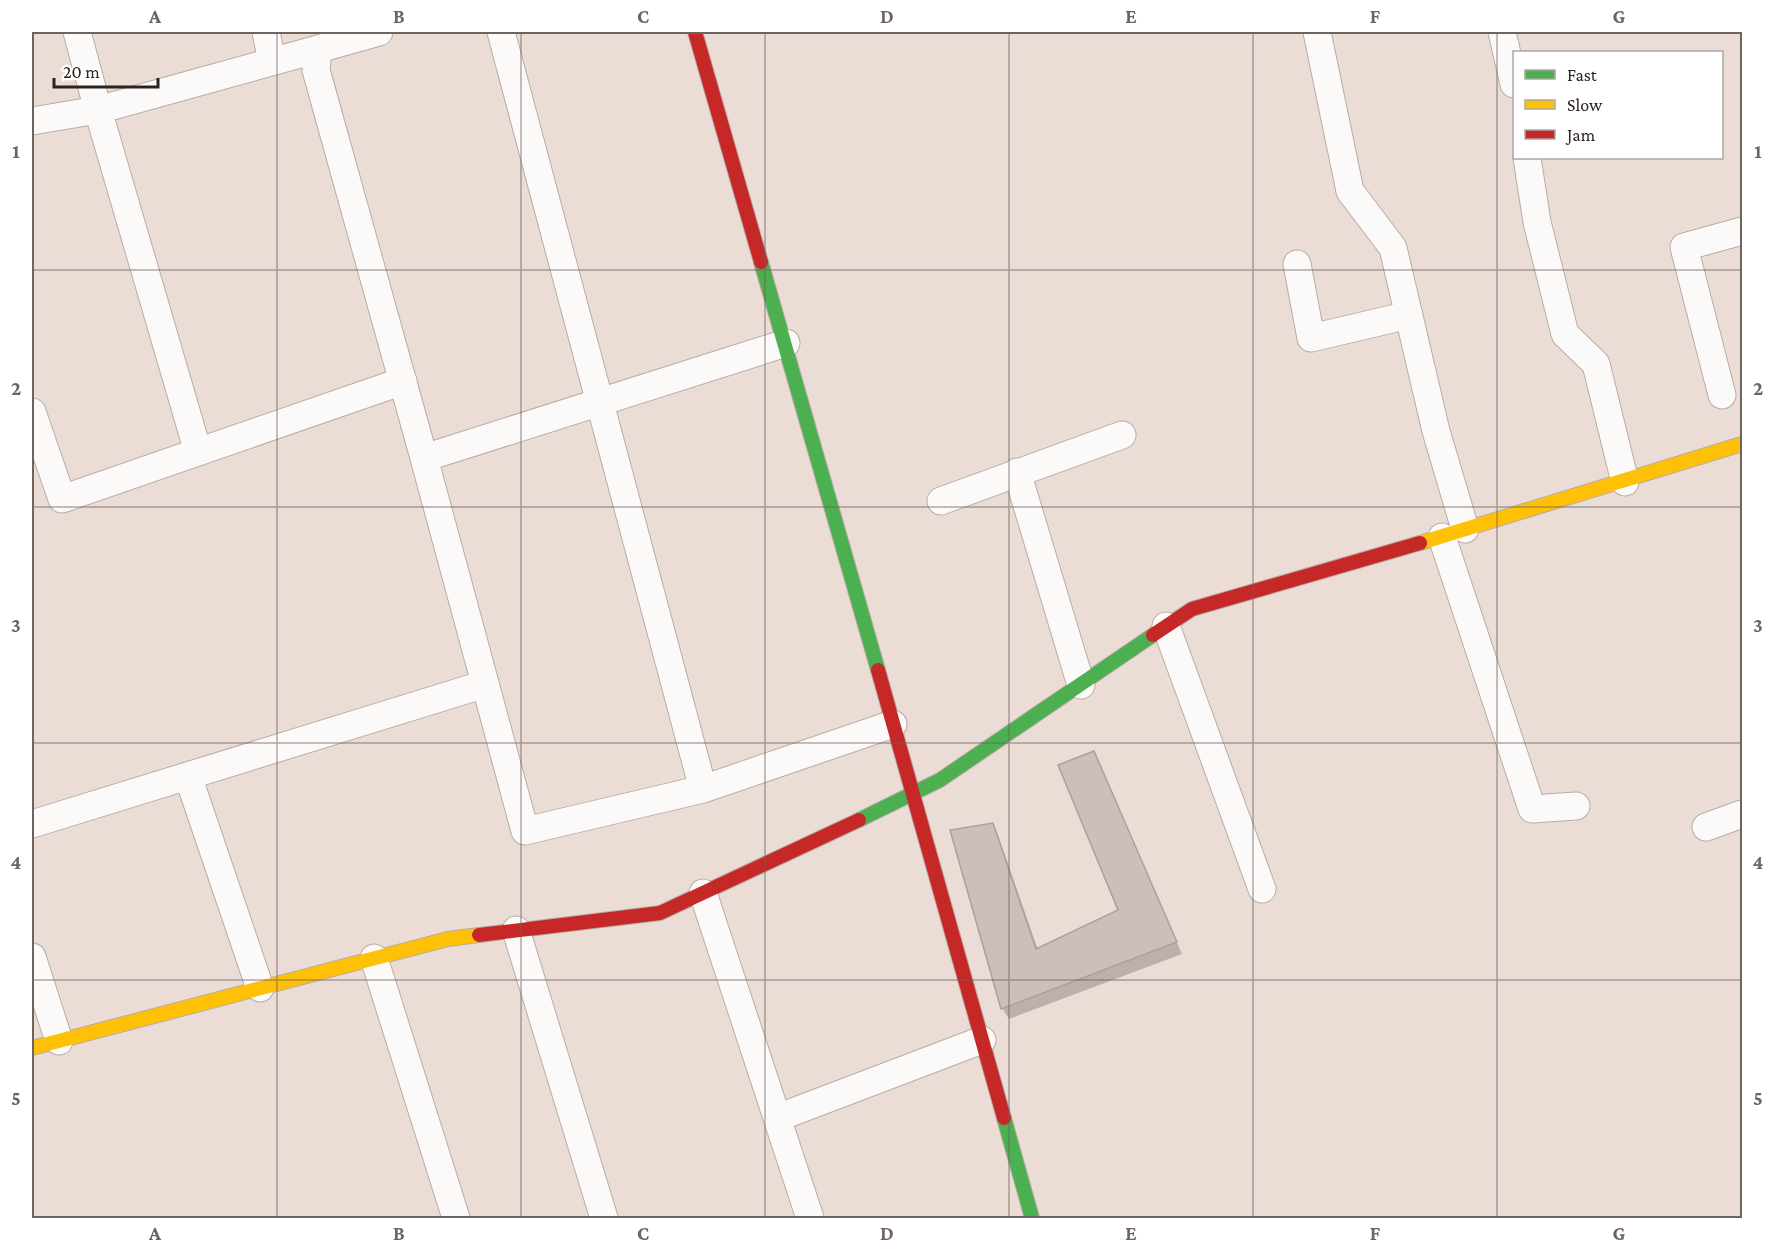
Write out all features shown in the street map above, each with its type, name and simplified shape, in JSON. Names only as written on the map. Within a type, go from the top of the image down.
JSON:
[{"type":"street","points":[[77,32],[198,452]]},
{"type":"street","points":[[266,32],[272,62]]},
{"type":"street","points":[[32,121],[98,110],[379,32]]},
{"type":"street","points":[[501,32],[602,401],[704,789]]},
{"type":"street","points":[[695,32],[786,343],[1032,1218]]},
{"type":"street","points":[[1317,32],[1350,191],[1394,248],[1436,431],[1454,533],[1532,809],[1576,806]]},
{"type":"street","points":[[1502,32],[1513,76]]},
{"type":"street","points":[[318,49],[316,70],[525,831],[704,789],[893,724]]},
{"type":"street","points":[[1527,159],[1537,222],[1565,334],[1596,364],[1625,482]]},
{"type":"street","points":[[1722,395],[1684,247],[1743,231]]},
{"type":"street","points":[[1297,264],[1311,338],[1409,315]]},
{"type":"street","points":[[424,458],[786,343]]},
{"type":"street","points":[[32,412],[62,499],[403,381]]},
{"type":"street","points":[[941,501],[1122,435]]},
{"type":"street","points":[[32,1048],[448,939],[660,913],[913,794],[957,770],[1192,609],[1625,482],[1743,444]]},
{"type":"street","points":[[1017,472],[1081,685]]},
{"type":"street","points":[[1166,626],[1262,889]]},
{"type":"street","points":[[32,824],[485,684]]},
{"type":"street","points":[[188,776],[260,988]]},
{"type":"street","points":[[1706,827],[1743,814]]},
{"type":"street","points":[[703,893],[810,1218]]},
{"type":"street","points":[[516,930],[604,1218]]},
{"type":"street","points":[[32,957],[59,1041]]},
{"type":"street","points":[[374,958],[456,1218]]},
{"type":"street","points":[[777,1118],[982,1040]]},
{"type":"building","points":[[1094,751],[1177,942],[1001,1009],[950,830],[993,823],[1036,949],[1118,910],[1058,765]]},
{"type":"traffic: fast","points":[[761,262],[878,670]]},
{"type":"traffic: fast","points":[[859,820],[940,780],[1153,635]]},
{"type":"traffic: fast","points":[[1004,1118],[1032,1218]]},
{"type":"traffic: slow","points":[[1420,543],[1742,444]]},
{"type":"traffic: slow","points":[[32,1048],[448,939],[479,935]]},
{"type":"traffic: jam","points":[[695,32],[761,262]]},
{"type":"traffic: jam","points":[[1153,635],[1192,609],[1420,543]]},
{"type":"traffic: jam","points":[[878,670],[1004,1118]]},
{"type":"traffic: jam","points":[[479,935],[660,913],[859,820]]}]
